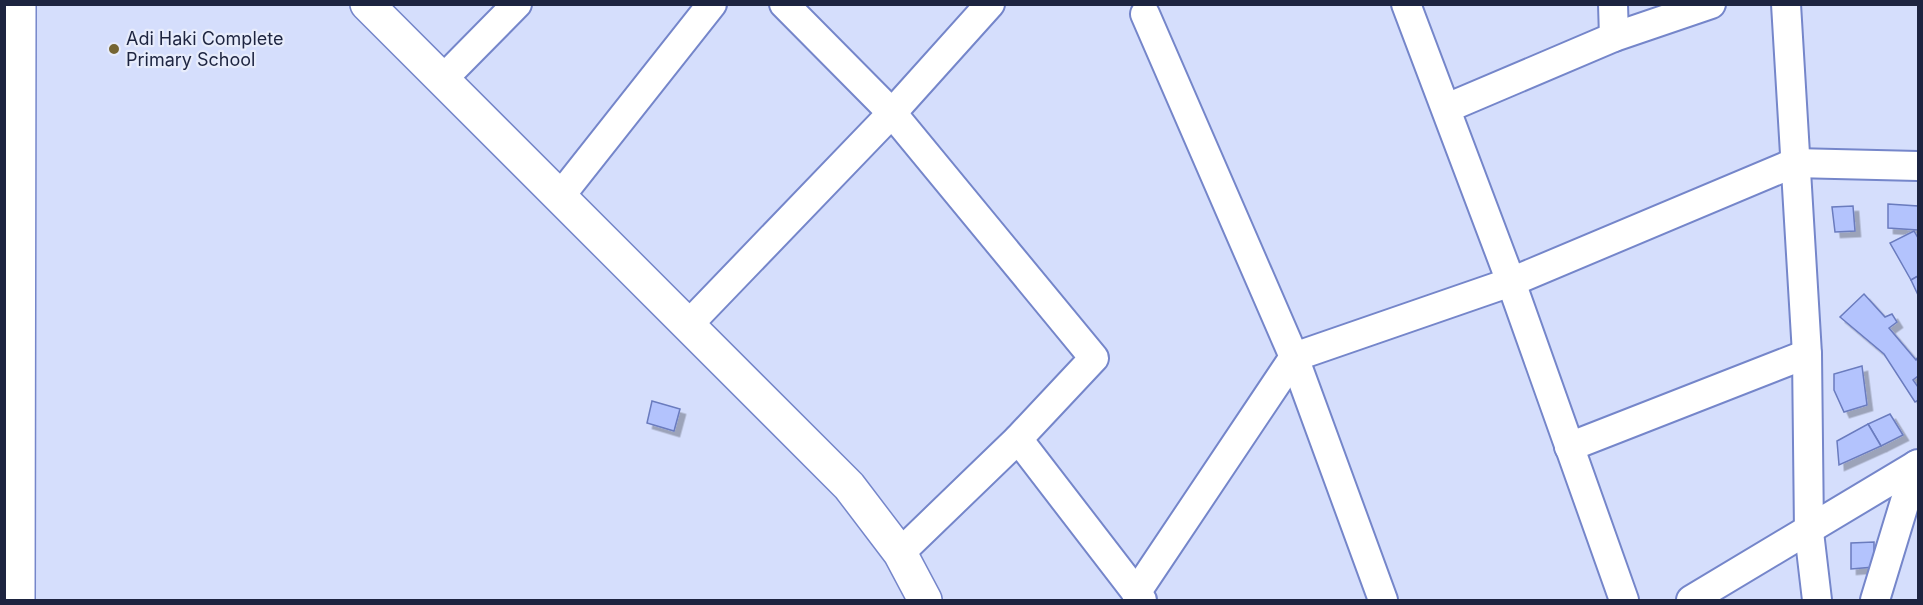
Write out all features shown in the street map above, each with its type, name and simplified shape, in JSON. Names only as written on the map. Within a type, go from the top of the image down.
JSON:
[{"type":"street","points":[[18,600],[11,341],[19,4]]},
{"type":"street","points":[[367,4],[561,195],[849,486],[900,553],[925,600]]},
{"type":"street","points":[[443,79],[517,4]]},
{"type":"street","points":[[561,195],[712,4]]},
{"type":"street","points":[[784,4],[891,112],[1094,358],[1018,439],[900,553]]},
{"type":"street","points":[[689,324],[891,112],[990,4]]},
{"type":"street","points":[[1406,4],[1511,282],[1624,600]]},
{"type":"street","points":[[1613,4],[1614,37]]},
{"type":"street","points":[[1446,108],[1614,37],[1711,4]]},
{"type":"street","points":[[1786,4],[1807,354],[1809,532],[1817,600]]},
{"type":"street","points":[[1143,8],[1294,357],[1383,600]]},
{"type":"street","points":[[1018,439],[1139,597],[1294,357],[1511,282],[1794,163],[1918,166]]},
{"type":"street","points":[[1569,447],[1807,354]]},
{"type":"street","points":[[1691,600],[1809,532],[1917,465]]},
{"type":"street","points":[[1875,600],[1917,465]]},
{"type":"building","points":[[1888,204],[1918,206],[1918,230],[1888,228]]},
{"type":"building","points":[[1853,206],[1855,231],[1835,232],[1832,207]]},
{"type":"building","points":[[1914,231],[1918,238],[1918,276],[1911,280],[1890,243]]},
{"type":"building","points":[[1918,276],[1918,295],[1911,280]]},
{"type":"building","points":[[1864,294],[1885,317],[1892,314],[1897,322],[1889,328],[1916,360],[1918,357],[1918,376],[1913,380],[1918,387],[1918,400],[1915,402],[1884,354],[1840,317]]},
{"type":"building","points":[[1862,366],[1867,405],[1844,412],[1834,390],[1834,374]]},
{"type":"building","points":[[652,401],[680,409],[674,431],[647,423]]},
{"type":"building","points":[[1890,414],[1903,435],[1881,446],[1868,424]]},
{"type":"building","points":[[1868,424],[1881,446],[1839,465],[1837,441]]},
{"type":"building","points":[[1874,542],[1874,567],[1851,569],[1851,543]]},
{"type":"place","name":"Adi Haki Complete Primary School","points":[[114,49]]}]
